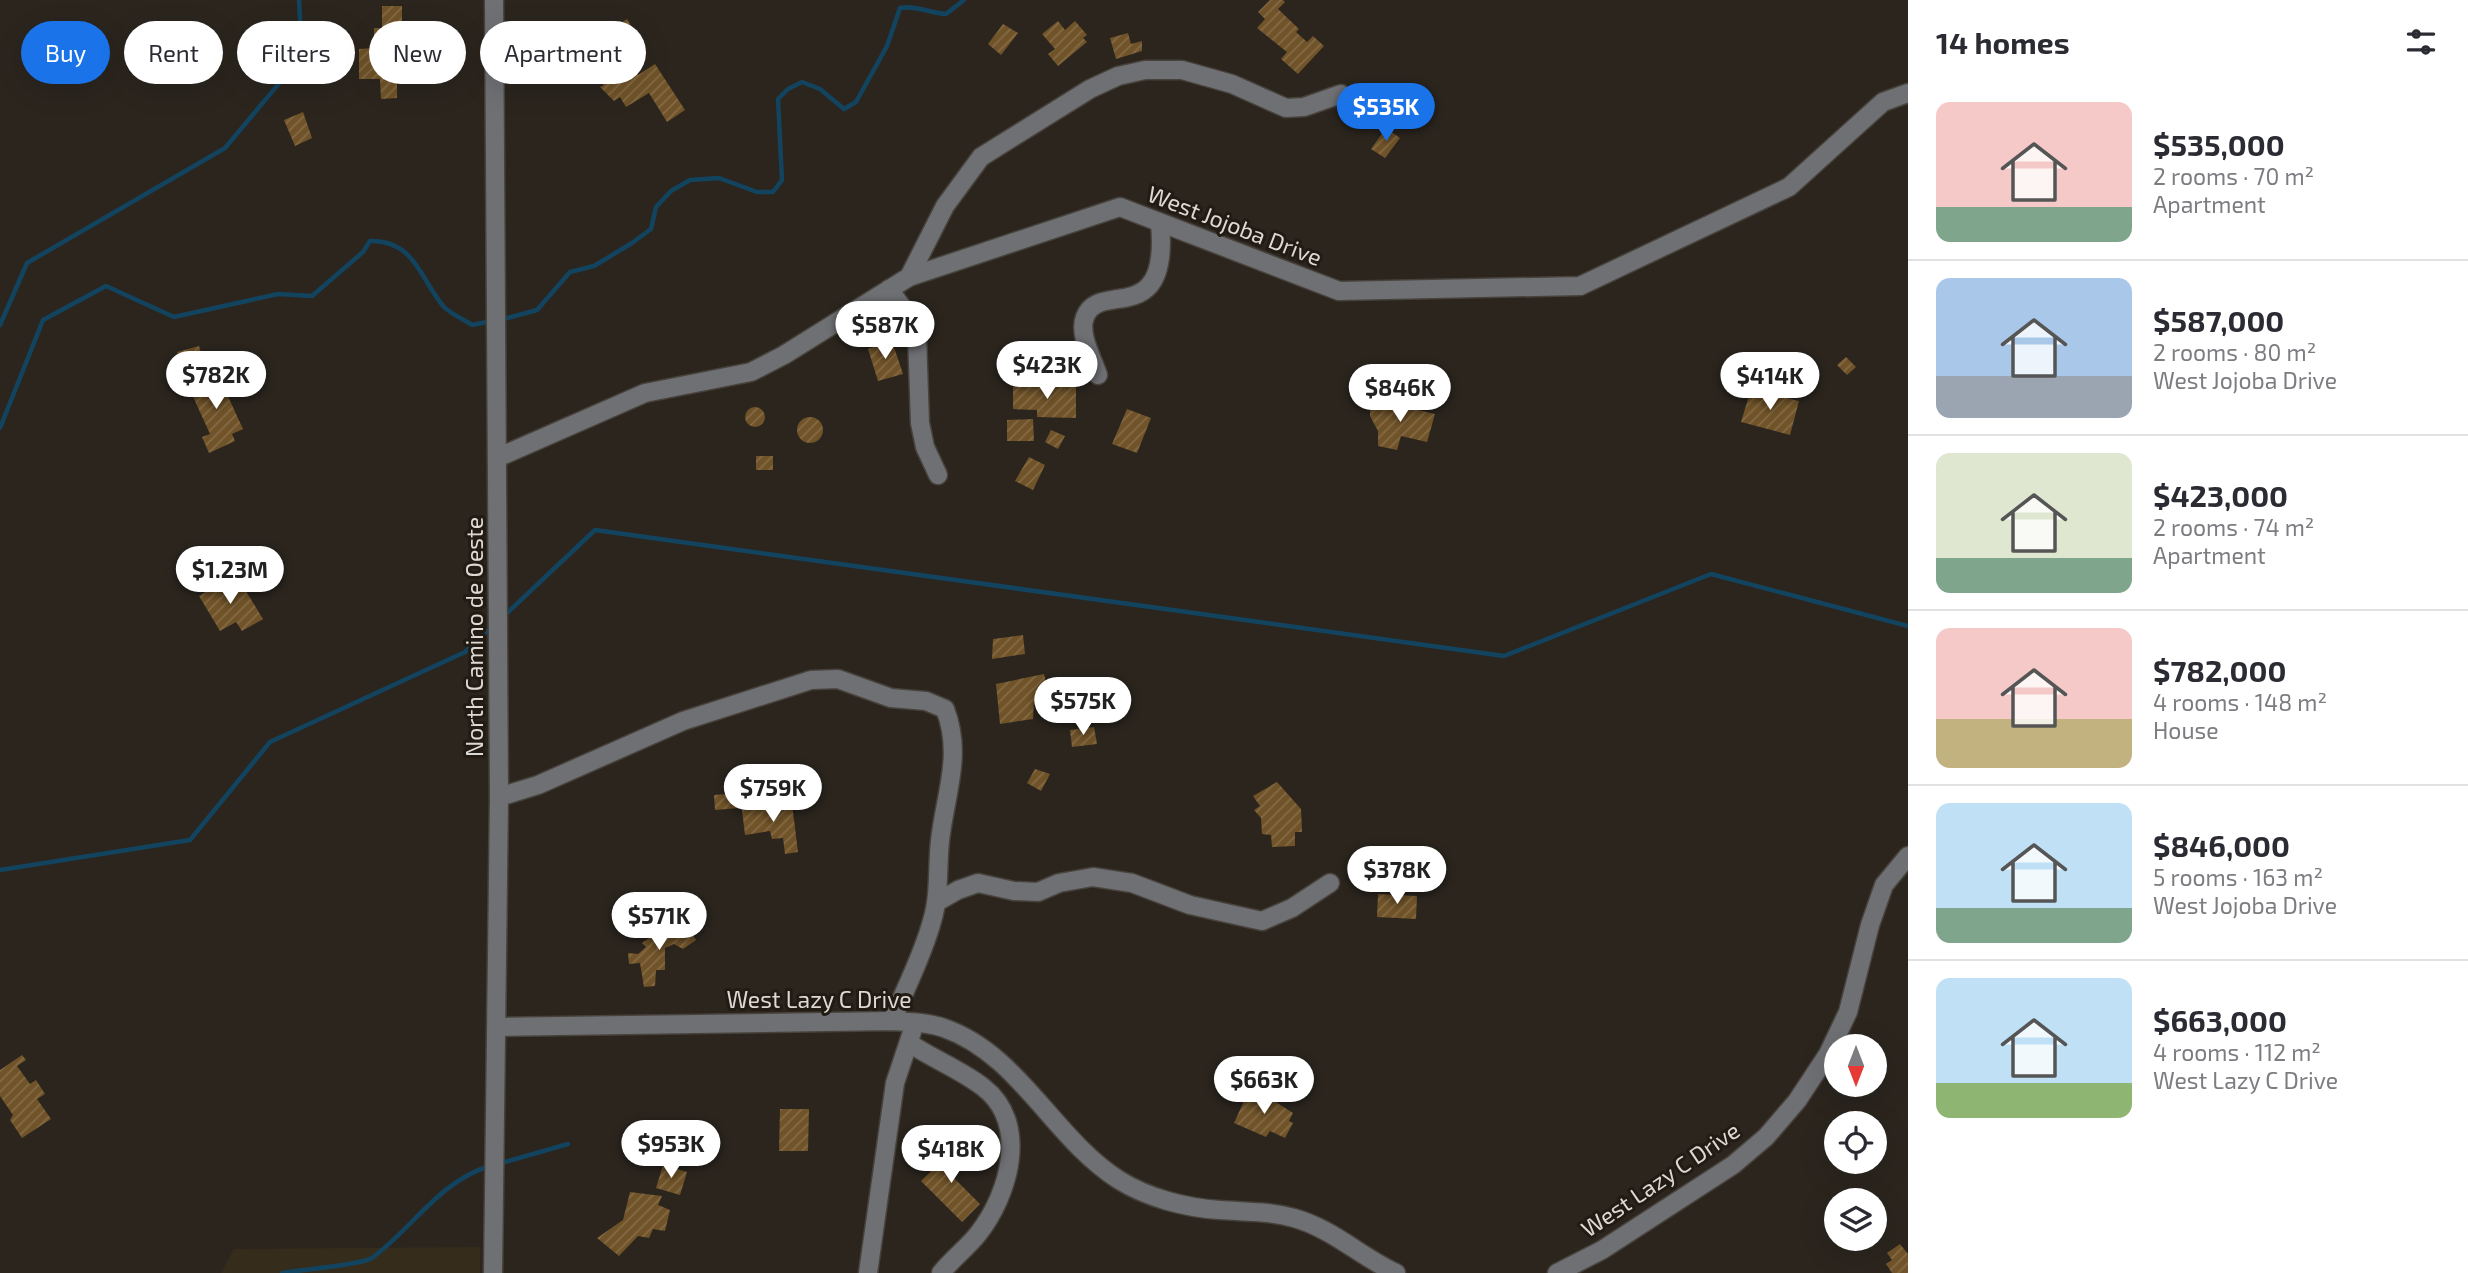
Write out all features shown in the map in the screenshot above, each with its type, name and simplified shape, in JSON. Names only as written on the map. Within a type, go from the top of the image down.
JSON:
[{"type":"street","name":"North Camino de Oeste","points":[[493,1273],[499,797],[499,457],[494,0]]},
{"type":"street","points":[[909,277],[945,206],[981,157],[1090,89],[1118,76],[1145,71],[1182,70],[1232,84],[1286,108],[1304,107],[1340,94]]},
{"type":"street","name":"West Jojoba Drive","points":[[499,457],[645,393],[751,372],[784,355],[909,277],[1120,207],[1339,290],[1580,286],[1789,187],[1883,102],[1908,93]]},
{"type":"street","points":[[1098,375],[1083,330],[1085,316],[1096,304],[1123,300],[1142,292],[1155,280],[1161,265],[1160,223]]},
{"type":"street","points":[[889,289],[910,318],[917,335],[920,423],[925,447],[938,475]]},
{"type":"street","points":[[499,797],[538,785],[683,721],[811,680],[838,679],[891,698],[926,701],[945,709],[954,732],[953,762],[940,841],[937,902],[931,925],[892,1021]]},
{"type":"street","name":"West Lazy C Drive","points":[[1557,1273],[1602,1250],[1733,1166],[1766,1137],[1797,1101],[1828,1054],[1848,1012],[1870,925],[1884,885],[1908,856]]},
{"type":"street","points":[[937,902],[978,883],[1014,891],[1038,892],[1059,883],[1093,877],[1132,883],[1190,905],[1262,921],[1293,908],[1330,883]]},
{"type":"street","name":"West Lazy C Drive","points":[[498,1027],[892,1021],[944,1028],[976,1045],[1010,1072],[1076,1147],[1142,1193],[1219,1210],[1259,1210],[1296,1219],[1338,1236],[1387,1271]]},
{"type":"street","points":[[869,1273],[895,1083],[915,1022]]},
{"type":"street","points":[[909,1044],[985,1088],[1000,1105],[1011,1152],[1009,1173],[979,1233],[941,1273]]},
{"type":"shaded area","points":[[480,1247],[480,1273],[221,1273],[234,1249]]},
{"type":"building","points":[[1270,0],[1283,0],[1285,2],[1278,9],[1299,29],[1296,32],[1307,42],[1313,36],[1324,46],[1298,74],[1281,59],[1287,52],[1257,28],[1265,19],[1258,12]]},
{"type":"building","points":[[382,6],[402,6],[402,21],[382,21]]},
{"type":"building","points":[[1058,21],[1065,30],[1075,21],[1087,35],[1083,38],[1087,42],[1058,66],[1048,54],[1055,49],[1042,34]]},
{"type":"building","points":[[1003,24],[1018,33],[1001,55],[988,44]]},
{"type":"building","points":[[1128,33],[1131,44],[1142,41],[1142,51],[1116,59],[1110,38]]},
{"type":"building","points":[[369,48],[369,79],[359,79],[359,49]]},
{"type":"building","points":[[655,64],[685,110],[667,122],[649,93],[626,107],[620,97],[614,101],[600,87],[646,84],[646,70]]},
{"type":"building","points":[[380,84],[397,84],[397,98],[381,99]]},
{"type":"building","points":[[303,112],[312,138],[295,146],[284,120]]},
{"type":"building","points":[[1386,128],[1400,138],[1385,158],[1371,149]]},
{"type":"building","points":[[892,341],[903,374],[878,381],[868,349]]},
{"type":"building","points":[[199,346],[206,369],[184,376],[177,352]]},
{"type":"building","points":[[1846,357],[1856,367],[1847,375],[1837,365]]},
{"type":"building","points":[[214,366],[243,429],[232,434],[235,441],[209,453],[202,437],[210,434],[190,390],[203,385],[198,373]]},
{"type":"building","points":[[1013,387],[1076,387],[1076,418],[1037,417],[1037,410],[1013,409]]},
{"type":"building","points":[[1751,389],[1799,401],[1790,435],[1741,422]]},
{"type":"building","points":[[1379,399],[1388,410],[1390,403],[1435,414],[1427,442],[1401,436],[1397,450],[1378,446],[1378,431],[1370,416],[1370,406]]},
{"type":"building","points":[[755,407],[762,410],[765,417],[762,424],[755,427],[748,424],[745,417],[748,410]]},
{"type":"building","points":[[1127,409],[1151,418],[1137,453],[1112,444]]},
{"type":"building","points":[[810,417],[819,421],[823,430],[819,439],[810,443],[801,439],[797,430],[801,421]]},
{"type":"building","points":[[1033,419],[1034,441],[1007,441],[1007,420]]},
{"type":"building","points":[[1051,430],[1065,436],[1058,449],[1045,442]]},
{"type":"building","points":[[756,456],[773,456],[773,470],[756,470]]},
{"type":"building","points":[[1029,457],[1045,465],[1033,490],[1015,481]]},
{"type":"building","points":[[229,578],[237,592],[244,588],[263,619],[242,631],[236,622],[220,631],[199,596]]},
{"type":"building","points":[[1023,635],[1025,654],[992,659],[993,639]]},
{"type":"building","points":[[1044,674],[1051,702],[1034,702],[1033,719],[1000,724],[996,684]]},
{"type":"building","points":[[1094,727],[1097,744],[1072,747],[1070,730]]},
{"type":"building","points":[[1035,769],[1050,774],[1041,791],[1027,783]]},
{"type":"building","points":[[1277,782],[1301,809],[1302,832],[1295,832],[1295,846],[1272,847],[1271,835],[1262,834],[1261,818],[1254,810],[1260,806],[1253,796]]},
{"type":"building","points":[[737,793],[738,808],[715,810],[714,795]]},
{"type":"building","points":[[792,804],[798,852],[785,854],[783,838],[772,839],[770,831],[745,835],[742,810]]},
{"type":"building","points":[[1378,894],[1417,896],[1416,919],[1377,917]]},
{"type":"building","points":[[686,924],[696,940],[683,949],[674,944],[665,948],[665,970],[656,970],[655,986],[644,987],[640,963],[629,964],[628,953],[638,954],[646,947],[642,943],[665,927],[670,934]]},
{"type":"building","points":[[22,1055],[26,1060],[17,1066],[30,1084],[36,1080],[45,1094],[37,1099],[51,1119],[22,1138],[10,1120],[13,1115],[0,1096],[0,1070]]},
{"type":"building","points":[[1248,1092],[1259,1098],[1262,1093],[1293,1113],[1289,1121],[1293,1123],[1285,1138],[1270,1131],[1266,1137],[1234,1123]]},
{"type":"building","points":[[780,1109],[809,1109],[808,1151],[779,1151]]},
{"type":"building","points":[[959,1144],[969,1155],[950,1174],[980,1204],[962,1222],[921,1181]]},
{"type":"building","points":[[663,1165],[687,1172],[680,1195],[656,1188]]},
{"type":"building","points":[[630,1192],[662,1196],[658,1205],[670,1210],[665,1231],[653,1229],[649,1238],[638,1236],[619,1256],[597,1238],[623,1220]]},
{"type":"building","points":[[1900,1244],[1908,1254],[1908,1273],[1892,1273],[1886,1264],[1892,1260],[1887,1253]]},
{"type":"waterway","points":[[0,325],[27,263],[225,148],[302,56],[299,0]]},
{"type":"waterway","points":[[500,320],[537,310],[570,272],[594,266],[632,243],[651,229],[656,207],[671,191],[690,180],[719,178],[757,192],[773,192],[782,180],[778,99],[788,89],[802,82],[820,89],[844,109],[856,102],[887,46],[900,8],[946,14],[964,0]]},
{"type":"waterway","points":[[0,428],[43,320],[106,286],[174,317],[278,294],[312,296],[363,252],[370,241],[385,242],[407,254],[450,312],[472,325],[492,321]]},
{"type":"waterway","points":[[504,616],[595,530],[1504,656],[1711,574],[1908,626]]},
{"type":"waterway","points":[[0,870],[190,840],[270,742],[465,652],[493,626]]},
{"type":"waterway","points":[[498,1164],[568,1144]]},
{"type":"waterway","points":[[282,1273],[343,1265],[372,1258],[441,1194],[472,1173],[490,1166]]}]
